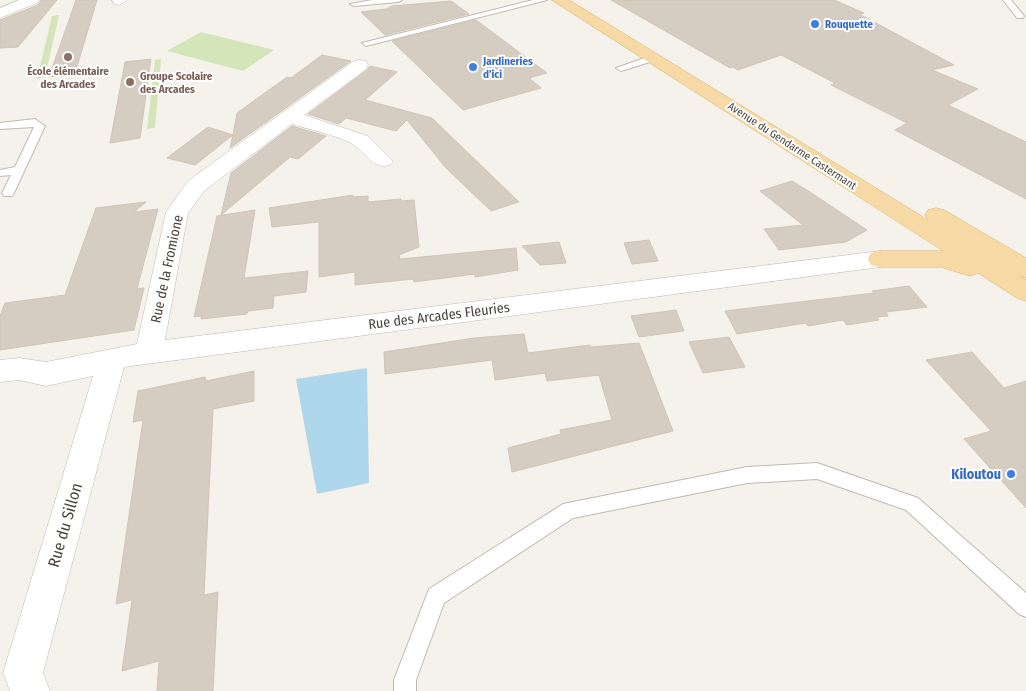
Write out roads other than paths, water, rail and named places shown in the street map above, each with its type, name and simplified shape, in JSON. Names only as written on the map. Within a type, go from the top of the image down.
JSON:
[{"type":"main road","name":"Avenue du Gendarme Castermant","points":[[559,0],[945,242],[1022,284]]},
{"type":"main road","name":"Avenue du Gendarme Castermant","points":[[577,0],[976,239],[1022,284]]},
{"type":"main road","points":[[873,197],[891,215],[904,235],[901,245],[880,260]]},
{"type":"main road","points":[[880,260],[945,242],[976,239],[1002,243],[1026,253]]},
{"type":"main road","points":[[880,260],[941,259],[1022,284]]},
{"type":"street","points":[[0,13],[32,0]]},
{"type":"street","name":"Rue de la Fromione","points":[[149,353],[177,212],[196,186],[360,65]]},
{"type":"street","points":[[290,117],[360,140],[383,161]]},
{"type":"street","name":"Rue des Arcades Fleuries","points":[[0,371],[19,369],[46,374],[88,368],[113,358],[149,353],[880,260]]},
{"type":"street","name":"Rue du Sillon","points":[[30,691],[22,673],[113,358]]},
{"type":"lane","points":[[354,4],[398,0]]},
{"type":"lane","points":[[366,43],[543,0]]},
{"type":"lane","points":[[1007,0],[1020,16]]},
{"type":"lane","points":[[621,68],[652,58]]},
{"type":"lane","points":[[0,126],[35,122],[40,126],[8,193]]},
{"type":"lane","points":[[0,172],[19,170]]},
{"type":"lane","points":[[405,691],[405,680],[436,596],[569,510],[747,475],[817,471],[912,504],[1026,608]]},
{"type":"water","points":[[367,368],[369,483],[317,494],[296,379]]},
{"type":"place","name":"Rouquette","points":[[815,24]]},
{"type":"place","name":"École élémentaire des Arcades","points":[[68,57]]},
{"type":"place","name":"Jardineries d’ici","points":[[473,67]]},
{"type":"place","name":"Groupe Scolaire des Arcades","points":[[130,82]]},
{"type":"place","name":"Kiloutou","points":[[1011,474]]}]
